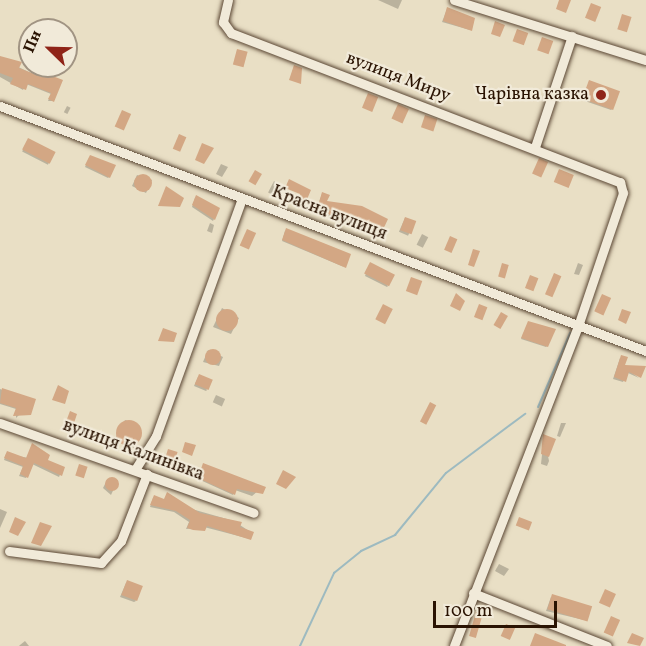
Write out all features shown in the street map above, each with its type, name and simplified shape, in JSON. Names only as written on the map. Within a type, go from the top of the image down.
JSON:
[{"type":"street","name":"вулиця Миру","points":[[228,0],[223,22],[231,33],[535,147],[620,182],[623,193],[578,326]]},
{"type":"street","points":[[454,0],[646,60]]},
{"type":"street","points":[[535,147],[572,36]]},
{"type":"street","name":"Красна вулиця","points":[[0,106],[646,351]]},
{"type":"street","points":[[136,468],[156,436],[242,198]]},
{"type":"street","points":[[454,646],[578,326]]},
{"type":"street","name":"вулиця Калинівка","points":[[0,423],[136,468],[254,513]]},
{"type":"street","points":[[9,550],[101,563],[121,541],[147,474]]},
{"type":"street","points":[[473,593],[607,646]]},
{"type":"building","points":[[559,0],[571,0],[566,13],[556,9]]},
{"type":"building","points":[[591,3],[601,7],[595,22],[585,18]]},
{"type":"building","points":[[447,7],[475,18],[472,31],[443,21]]},
{"type":"building","points":[[622,14],[632,17],[627,32],[617,29]]},
{"type":"building","points":[[495,21],[505,25],[500,37],[491,34]]},
{"type":"building","points":[[517,29],[528,33],[524,45],[513,41]]},
{"type":"building","points":[[542,37],[553,41],[548,54],[537,50]]},
{"type":"building","points":[[237,49],[248,52],[243,67],[233,64]]},
{"type":"building","points":[[0,56],[18,61],[18,78],[63,80],[54,102],[48,99],[51,93],[28,84],[26,90],[10,84],[13,78],[0,73]]},
{"type":"building","points":[[294,65],[302,68],[301,84],[289,80]]},
{"type":"building","name":"Чарівна казка","points":[[589,80],[620,91],[613,110],[582,99]]},
{"type":"building","points":[[368,93],[378,97],[372,112],[362,108]]},
{"type":"building","points":[[398,104],[409,109],[402,123],[391,119]]},
{"type":"building","points":[[122,110],[131,114],[124,131],[115,126]]},
{"type":"building","points":[[425,115],[437,119],[433,131],[421,127]]},
{"type":"building","points":[[179,134],[186,137],[180,152],[173,149]]},
{"type":"building","points":[[28,138],[56,152],[50,164],[22,150]]},
{"type":"building","points":[[202,143],[214,148],[204,164],[195,160]]},
{"type":"building","points":[[90,155],[116,165],[110,178],[85,165]]},
{"type":"building","points":[[539,158],[548,162],[541,178],[532,174]]},
{"type":"building","points":[[559,169],[574,175],[569,188],[554,182]]},
{"type":"building","points":[[255,170],[262,174],[255,185],[248,181]]},
{"type":"building","points":[[143,174],[149,177],[152,183],[149,189],[143,192],[137,189],[134,183],[137,177]]},
{"type":"building","points":[[289,179],[311,190],[305,204],[298,201],[300,194],[285,188]]},
{"type":"building","points":[[166,186],[184,198],[180,207],[158,206]]},
{"type":"building","points":[[322,192],[330,195],[327,201],[362,206],[388,219],[381,234],[328,214],[330,209],[318,206]]},
{"type":"building","points":[[196,195],[220,208],[215,220],[192,205]]},
{"type":"building","points":[[405,217],[416,221],[411,234],[400,230]]},
{"type":"building","points":[[286,228],[351,254],[346,268],[282,240]]},
{"type":"building","points":[[247,229],[256,233],[249,250],[240,245]]},
{"type":"building","points":[[450,236],[457,239],[452,253],[444,250]]},
{"type":"building","points":[[473,249],[480,251],[474,267],[468,265]]},
{"type":"building","points":[[370,262],[395,275],[389,286],[364,274]]},
{"type":"building","points":[[502,263],[509,265],[505,278],[498,276]]},
{"type":"building","points":[[554,273],[561,276],[552,297],[545,294]]},
{"type":"building","points":[[530,275],[538,278],[533,291],[525,288]]},
{"type":"building","points":[[411,277],[422,281],[417,295],[406,291]]},
{"type":"building","points":[[456,293],[465,301],[460,311],[450,306]]},
{"type":"building","points":[[602,294],[611,298],[603,315],[594,311]]},
{"type":"building","points":[[383,304],[393,309],[385,324],[375,319]]},
{"type":"building","points":[[479,304],[487,307],[482,320],[474,317]]},
{"type":"building","points":[[223,309],[231,309],[238,316],[238,324],[231,331],[223,331],[216,324],[216,316]]},
{"type":"building","points":[[622,309],[631,312],[626,324],[618,320]]},
{"type":"building","points":[[501,312],[508,316],[500,329],[494,325]]},
{"type":"building","points":[[528,321],[556,329],[548,347],[521,338]]},
{"type":"building","points":[[163,328],[177,333],[174,342],[158,341]]},
{"type":"building","points":[[210,349],[216,349],[221,357],[219,363],[210,365],[205,360],[205,354]]},
{"type":"building","points":[[621,355],[628,357],[625,365],[646,366],[641,378],[629,372],[626,382],[614,377]]},
{"type":"building","points":[[199,374],[213,380],[209,390],[195,384]]},
{"type":"building","points":[[58,385],[69,391],[65,404],[52,400]]},
{"type":"building","points":[[2,388],[36,399],[31,415],[13,416],[16,408],[0,403]]},
{"type":"building","points":[[430,402],[436,405],[426,425],[420,422]]},
{"type":"building","points":[[70,411],[77,414],[72,429],[64,427]]},
{"type":"building","points":[[129,420],[138,424],[142,433],[138,442],[129,446],[120,442],[116,433],[120,424]]},
{"type":"building","points":[[543,434],[556,439],[549,457],[541,454]]},
{"type":"building","points":[[185,442],[196,445],[192,456],[182,452]]},
{"type":"building","points":[[32,443],[50,455],[48,460],[65,467],[62,476],[34,463],[28,478],[20,474],[23,466],[4,458],[7,451],[26,458]]},
{"type":"building","points":[[168,449],[178,452],[173,466],[164,463]]},
{"type":"building","points":[[203,463],[266,487],[263,494],[237,489],[235,495],[198,478]]},
{"type":"building","points":[[79,464],[88,467],[84,478],[75,475]]},
{"type":"building","points":[[283,470],[296,477],[286,489],[276,484]]},
{"type":"building","points":[[109,477],[115,477],[119,484],[115,491],[109,491],[105,487],[105,481]]},
{"type":"building","points":[[167,492],[200,513],[242,522],[240,527],[254,532],[251,540],[207,526],[205,531],[187,528],[190,520],[176,511],[150,505],[154,495],[164,499]]},
{"type":"building","points":[[15,517],[26,522],[18,536],[9,532]]},
{"type":"building","points":[[519,517],[532,522],[529,530],[516,525]]},
{"type":"building","points":[[40,522],[52,526],[41,546],[31,543]]},
{"type":"building","points":[[127,580],[143,586],[137,601],[121,595]]},
{"type":"building","points":[[605,589],[616,594],[610,608],[599,603]]},
{"type":"building","points":[[552,594],[592,606],[587,622],[547,609]]},
{"type":"building","points":[[476,612],[483,614],[476,638],[469,636]]},
{"type":"building","points":[[611,616],[620,620],[613,637],[604,632]]},
{"type":"building","points":[[506,624],[515,628],[510,640],[501,636]]},
{"type":"building","points":[[535,633],[566,645],[566,646],[530,646]]},
{"type":"building","points":[[632,633],[644,638],[640,646],[627,643]]},
{"type":"waterway","points":[[538,407],[570,333]]},
{"type":"waterway","points":[[300,646],[334,573],[361,551],[395,535],[446,473],[525,414]]},
{"type":"place","name":"Чарівна казка","points":[[601,95]]}]
